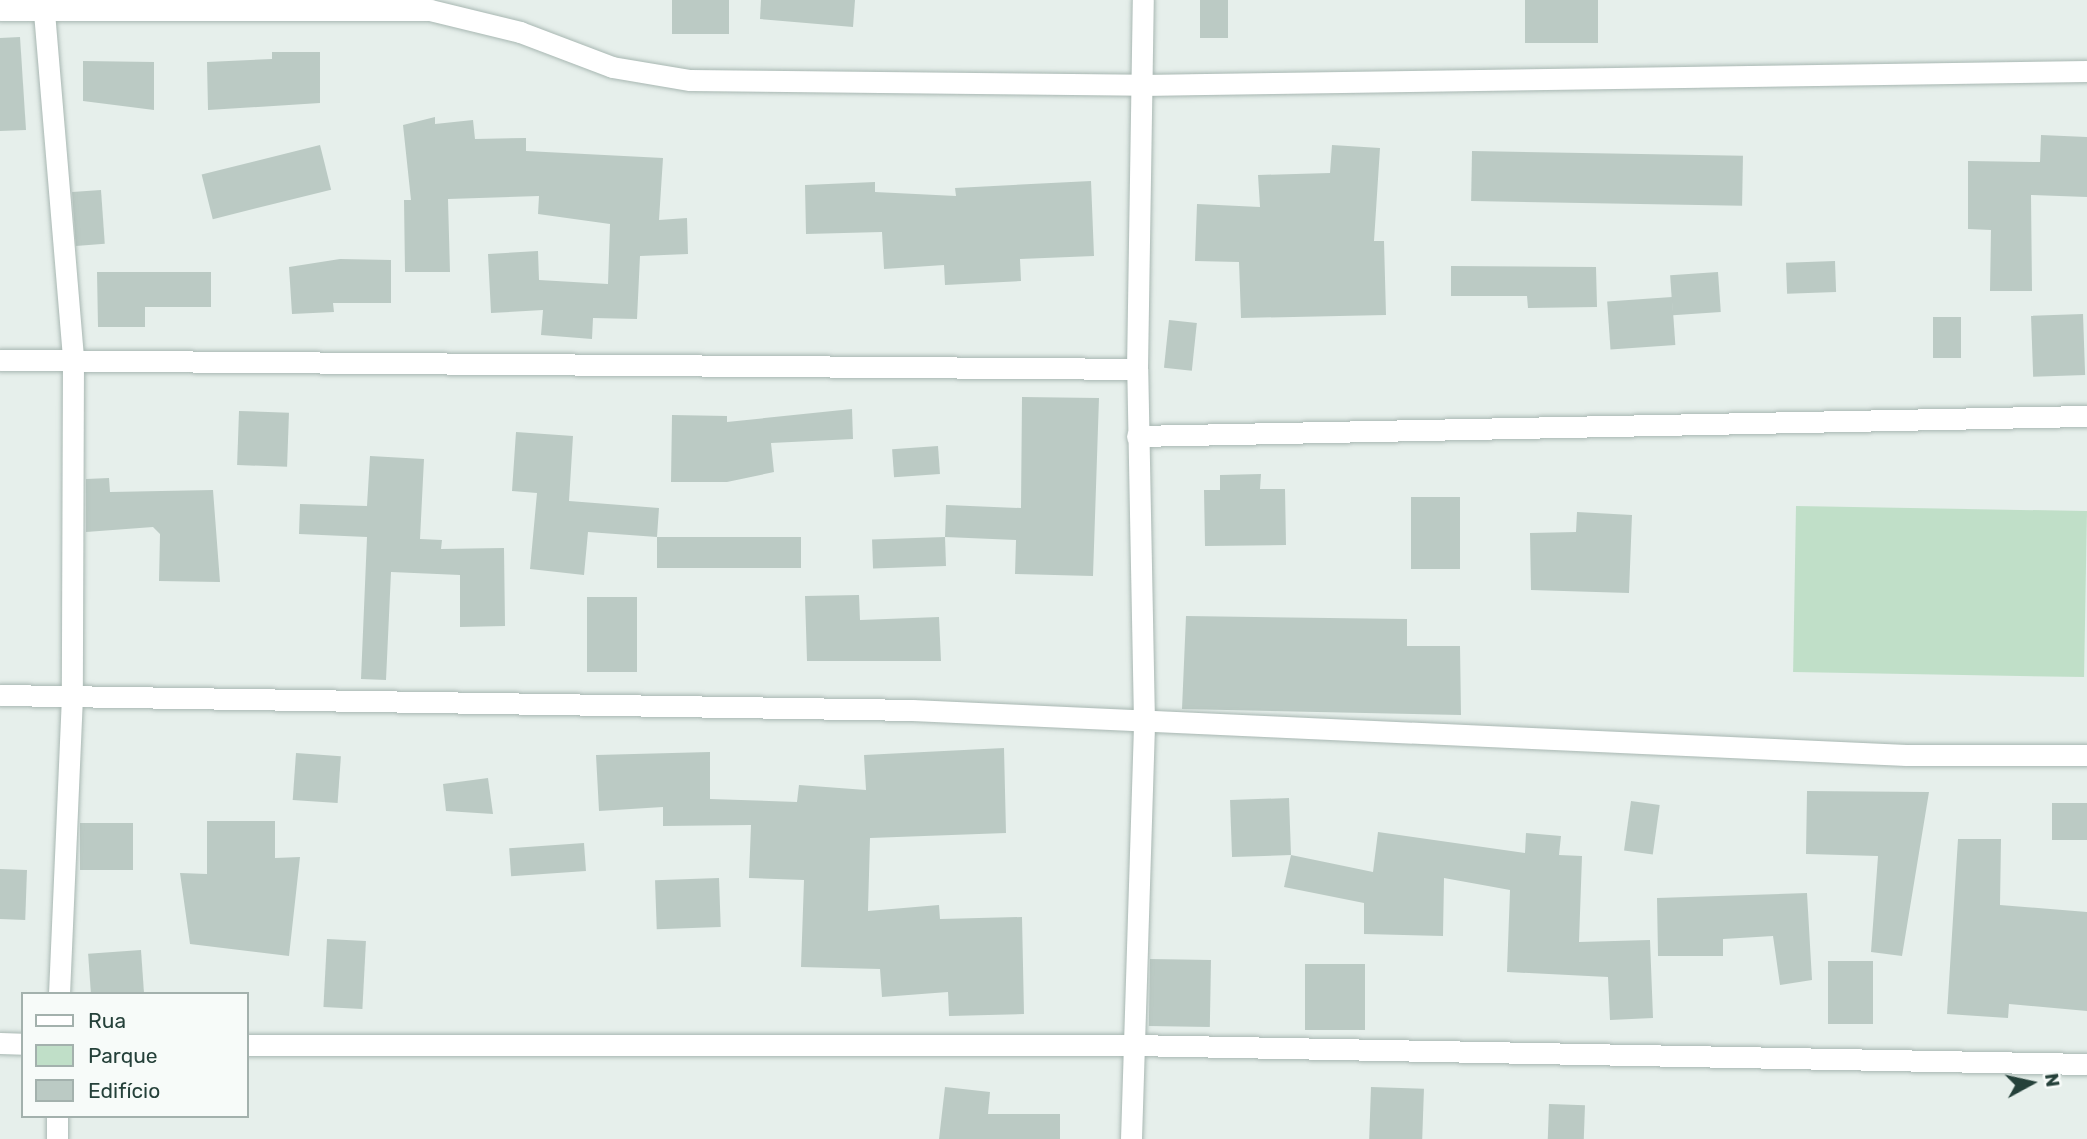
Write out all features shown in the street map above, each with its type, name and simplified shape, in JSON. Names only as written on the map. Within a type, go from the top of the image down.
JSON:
[{"type":"street","points":[[1131,1139],[1144,722],[1137,436],[1143,0]]},
{"type":"street","points":[[44,5],[74,360],[72,696],[59,992]]},
{"type":"street","points":[[0,10],[44,5],[430,10],[520,32],[612,67],[690,80],[1142,85],[2087,71]]},
{"type":"street","points":[[0,360],[1137,369]]},
{"type":"street","points":[[1137,436],[2087,416]]},
{"type":"street","points":[[0,695],[912,710],[1906,755],[2087,755]]},
{"type":"street","points":[[0,1043],[21,1044]]},
{"type":"street","points":[[248,1045],[1132,1045],[2087,1064]]},
{"type":"street","points":[[57,1118],[57,1139]]},
{"type":"green space","points":[[1796,506],[2087,511],[2084,677],[1793,672]]},
{"type":"building","points":[[672,0],[729,0],[729,34],[672,34]]},
{"type":"building","points":[[761,0],[855,0],[853,27],[760,19]]},
{"type":"building","points":[[1200,0],[1228,0],[1228,38],[1200,38]]},
{"type":"building","points":[[1525,0],[1598,0],[1598,43],[1525,43]]},
{"type":"building","points":[[20,37],[26,130],[0,131],[0,38]]},
{"type":"building","points":[[272,52],[320,52],[320,103],[208,110],[207,62],[272,59]]},
{"type":"building","points":[[83,61],[154,62],[154,110],[83,101]]},
{"type":"building","points":[[435,117],[435,124],[473,120],[475,139],[526,138],[526,151],[663,158],[659,220],[687,218],[688,254],[640,256],[637,319],[593,318],[592,339],[541,335],[543,310],[491,313],[488,254],[538,251],[539,280],[608,284],[610,224],[538,214],[539,196],[448,199],[450,272],[405,272],[404,200],[411,200],[403,125]]},
{"type":"building","points":[[2041,135],[2087,137],[2087,197],[2031,195],[2032,291],[1990,291],[1991,230],[1968,229],[1968,161],[2040,162]]},
{"type":"building","points":[[320,145],[331,190],[213,219],[202,175]]},
{"type":"building","points":[[1332,145],[1380,148],[1374,241],[1384,241],[1386,315],[1241,318],[1239,262],[1195,261],[1197,204],[1260,207],[1258,175],[1330,173]]},
{"type":"building","points":[[1472,151],[1743,156],[1742,206],[1471,201]]},
{"type":"building","points":[[1091,181],[1094,256],[1020,259],[1021,281],[945,285],[944,265],[884,269],[882,232],[806,234],[805,185],[875,182],[875,192],[956,196],[955,188]]},
{"type":"building","points":[[101,190],[105,244],[76,246],[72,192]]},
{"type":"building","points":[[340,259],[391,260],[391,303],[333,303],[334,312],[292,314],[289,267]]},
{"type":"building","points":[[1835,261],[1836,292],[1787,294],[1786,263]]},
{"type":"building","points":[[1451,266],[1596,267],[1597,307],[1528,308],[1527,296],[1451,296]]},
{"type":"building","points":[[97,272],[211,272],[211,307],[145,307],[145,327],[98,327]]},
{"type":"building","points":[[1718,272],[1721,312],[1673,315],[1670,275]]},
{"type":"building","points":[[1672,297],[1675,345],[1611,349],[1607,302]]},
{"type":"building","points":[[2083,314],[2085,375],[2033,377],[2031,316]]},
{"type":"building","points":[[1933,317],[1961,317],[1961,358],[1933,358]]},
{"type":"building","points":[[1169,320],[1197,323],[1192,371],[1164,368]]},
{"type":"building","points":[[1022,397],[1099,398],[1093,576],[1015,574],[1016,540],[945,537],[946,505],[1021,508]]},
{"type":"building","points":[[852,409],[853,439],[771,443],[774,472],[727,482],[671,482],[672,415],[727,416],[727,422]]},
{"type":"building","points":[[239,411],[289,413],[287,467],[237,465]]},
{"type":"building","points":[[516,432],[573,436],[569,501],[659,508],[657,537],[588,532],[584,575],[530,569],[537,493],[512,491]]},
{"type":"building","points":[[938,446],[940,474],[894,477],[892,449]]},
{"type":"building","points":[[370,456],[424,459],[420,539],[442,540],[441,549],[504,548],[505,626],[460,627],[460,575],[391,572],[386,680],[361,679],[367,537],[299,534],[300,504],[367,506]]},
{"type":"building","points":[[1261,474],[1260,489],[1285,489],[1286,545],[1205,546],[1204,490],[1220,490],[1220,475]]},
{"type":"building","points":[[109,478],[110,492],[213,490],[220,582],[159,581],[160,534],[153,527],[86,532],[86,479]]},
{"type":"building","points":[[1411,497],[1460,497],[1460,569],[1411,569]]},
{"type":"building","points":[[1577,512],[1632,515],[1629,593],[1531,590],[1530,533],[1576,532]]},
{"type":"building","points":[[657,537],[801,537],[801,568],[657,568]]},
{"type":"building","points":[[945,537],[946,566],[873,569],[872,540]]},
{"type":"building","points":[[859,595],[860,620],[939,617],[941,661],[807,661],[805,596]]},
{"type":"building","points":[[587,597],[637,597],[637,672],[587,672]]},
{"type":"building","points":[[1186,616],[1407,619],[1407,646],[1460,646],[1461,715],[1182,709]]},
{"type":"building","points":[[1004,748],[1006,833],[870,838],[868,911],[939,905],[940,919],[1022,917],[1024,1014],[949,1016],[948,992],[882,997],[880,969],[801,967],[804,880],[749,878],[751,825],[663,826],[663,807],[599,811],[596,755],[710,752],[710,799],[797,802],[799,785],[866,790],[864,755]]},
{"type":"building","points":[[296,753],[341,756],[338,803],[293,800]]},
{"type":"building","points":[[488,778],[493,814],[446,811],[443,784]]},
{"type":"building","points":[[1807,791],[1929,792],[1902,956],[1871,952],[1878,856],[1806,854]]},
{"type":"building","points":[[1289,798],[1291,855],[1232,857],[1230,800]]},
{"type":"building","points":[[1631,801],[1660,805],[1653,855],[1624,851]]},
{"type":"building","points":[[2052,803],[2087,803],[2087,840],[2052,840]]},
{"type":"building","points":[[207,821],[275,821],[275,858],[300,857],[289,956],[190,944],[180,873],[207,874]]},
{"type":"building","points":[[80,823],[133,823],[133,870],[80,870]]},
{"type":"building","points":[[1378,832],[1525,853],[1526,833],[1561,836],[1559,855],[1582,856],[1579,942],[1650,940],[1653,1018],[1610,1020],[1608,977],[1507,972],[1510,890],[1444,878],[1443,936],[1364,934],[1364,903],[1284,887],[1291,855],[1373,872]]},
{"type":"building","points":[[1958,839],[2001,839],[2000,905],[2087,912],[2087,1011],[2009,1004],[2008,1018],[1947,1014]]},
{"type":"building","points":[[584,843],[586,871],[511,876],[509,848]]},
{"type":"building","points":[[0,869],[27,870],[25,920],[0,919]]},
{"type":"building","points":[[719,878],[721,927],[657,929],[655,880]]},
{"type":"building","points":[[1807,893],[1812,980],[1780,985],[1773,936],[1723,939],[1723,956],[1658,956],[1657,898]]},
{"type":"building","points":[[327,939],[366,941],[362,1009],[323,1007]]},
{"type":"building","points":[[141,950],[144,992],[91,992],[88,954]]},
{"type":"building","points":[[1150,959],[1211,960],[1210,1027],[1149,1026]]},
{"type":"building","points":[[1828,961],[1873,961],[1873,1024],[1828,1024]]},
{"type":"building","points":[[1305,964],[1365,964],[1365,1030],[1305,1030]]},
{"type":"building","points":[[945,1087],[990,1092],[988,1114],[1060,1114],[1060,1139],[939,1139]]},
{"type":"building","points":[[1371,1087],[1424,1089],[1422,1139],[1369,1139]]},
{"type":"building","points":[[1549,1104],[1585,1105],[1584,1139],[1548,1139]]}]
